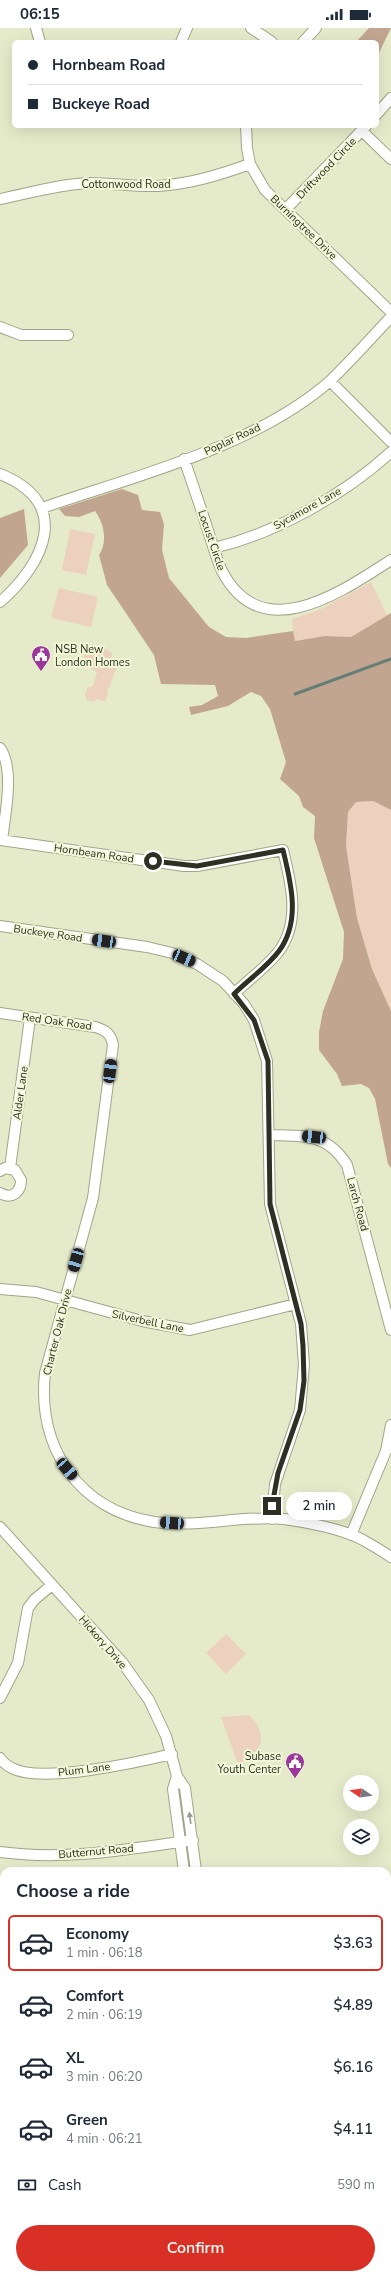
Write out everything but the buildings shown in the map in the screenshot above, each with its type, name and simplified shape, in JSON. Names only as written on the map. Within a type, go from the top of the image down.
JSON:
[{"type":"street","points":[[36,28],[39,40]]},
{"type":"street","points":[[182,40],[187,28]]},
{"type":"street","points":[[250,28],[269,40]]},
{"type":"street","points":[[305,40],[316,28]]},
{"type":"street","points":[[379,112],[391,98]]},
{"type":"street","name":"Burningtree Drive","points":[[246,128],[247,148],[250,164],[266,190],[391,312]]},
{"type":"street","points":[[364,128],[391,159]]},
{"type":"street","name":"Driftwood Circle","points":[[286,209],[364,128]]},
{"type":"street","name":"Cottonwood Road","points":[[0,200],[62,186],[83,184],[157,186],[180,184],[209,178],[250,164]]},
{"type":"street","name":"Poplar Road","points":[[42,508],[184,459],[236,438],[262,425],[287,411],[330,381],[391,317]]},
{"type":"street","points":[[0,327],[21,335],[68,335]]},
{"type":"street","points":[[330,381],[391,442]]},
{"type":"street","name":"Sycamore Lane","points":[[214,548],[273,528],[315,506],[375,467],[391,452]]},
{"type":"street","name":"Locust Circle","points":[[184,459],[222,571],[233,587],[245,598],[261,608],[277,610],[297,609],[319,601],[364,577],[391,560]]},
{"type":"street","points":[[0,474],[13,479],[26,488],[36,498],[42,508],[45,523],[42,543],[36,562],[25,579],[0,602]]},
{"type":"street","points":[[0,748],[6,765],[8,785],[1,840]]},
{"type":"street","name":"Hornbeam Road","points":[[1,840],[184,866],[197,866],[283,850],[290,878],[293,905],[289,931],[279,951],[234,994]]},
{"type":"street","name":"Buckeye Road","points":[[0,926],[147,947],[172,953],[197,964],[223,981],[254,1020],[268,1061],[270,1204],[301,1324],[303,1346],[302,1396],[296,1425],[275,1484],[272,1519]]},
{"type":"street","name":"Red Oak Road","points":[[0,1013],[96,1026],[111,1036]]},
{"type":"street","name":"Alder Lane","points":[[10,1168],[30,1018]]},
{"type":"street","name":"Charter Oak Drive","points":[[111,1036],[112,1055],[93,1198],[49,1355],[43,1398],[48,1432],[56,1451],[79,1483],[93,1498],[114,1509],[154,1522],[172,1523],[285,1519],[351,1535],[391,1557]]},
{"type":"street","name":"Larch Road","points":[[270,1135],[314,1137],[327,1142],[339,1152],[347,1165],[391,1330]]},
{"type":"street","points":[[0,1171],[10,1168],[20,1175],[21,1185],[20,1190],[10,1196],[0,1193]]},
{"type":"street","name":"Silverbell Lane","points":[[0,1289],[36,1292],[142,1321],[190,1330],[296,1304]]},
{"type":"street","points":[[351,1535],[386,1451],[391,1426]]},
{"type":"street","name":"Hickory Drive","points":[[0,1527],[122,1662],[137,1682],[158,1717],[172,1754],[178,1776],[185,1788],[196,1867]]},
{"type":"street","points":[[0,1698],[18,1663],[28,1608],[35,1599],[52,1585]]},
{"type":"street","name":"Plum Lane","points":[[0,1758],[12,1769],[47,1774],[82,1771],[172,1754]]},
{"type":"street","name":"Hickory Drive","points":[[178,1776],[173,1789],[183,1867]]},
{"type":"street","name":"Butternut Road","points":[[0,1852],[36,1856],[89,1854],[193,1840]]},
{"type":"shaded area","points":[[369,28],[391,28],[379,53],[379,40],[358,40]]},
{"type":"shaded area","points":[[122,489],[138,495],[142,510],[160,512],[164,524],[162,550],[169,578],[209,627],[226,637],[246,638],[293,631],[295,641],[325,636],[351,637],[391,613],[391,810],[373,801],[356,802],[348,812],[346,846],[357,918],[372,969],[391,1011],[391,1168],[388,1164],[375,1099],[369,1088],[361,1084],[342,1086],[337,1074],[319,1050],[319,1032],[323,1011],[343,959],[344,932],[314,838],[315,816],[303,807],[299,796],[280,779],[286,762],[270,709],[261,696],[251,692],[228,706],[191,715],[189,707],[202,705],[218,696],[215,685],[161,684],[154,655],[107,585],[99,555],[102,550],[104,539],[101,521],[95,511],[79,517],[65,516],[59,509]]},
{"type":"shaded area","points":[[24,509],[28,545],[0,578],[0,518]]},
{"type":"shaded area","points":[[70,529],[95,534],[86,575],[62,570]]},
{"type":"shaded area","points":[[371,582],[387,615],[351,637],[325,636],[294,641],[292,619],[321,609]]},
{"type":"shaded area","points":[[59,588],[98,597],[91,627],[51,618]]},
{"type":"shaded area","points":[[100,645],[112,653],[111,658],[119,662],[107,692],[105,702],[97,699],[94,702],[87,700],[85,694],[88,687],[93,686],[97,672],[82,663],[86,650]]},
{"type":"shaded area","points":[[373,801],[391,810],[391,1011],[372,969],[357,918],[346,846],[348,812],[356,802]]},
{"type":"shaded area","points":[[226,1634],[246,1654],[226,1674],[206,1653]]},
{"type":"shaded area","points":[[249,1715],[256,1722],[260,1730],[260,1743],[258,1749],[253,1755],[238,1764],[221,1717]]},
{"type":"waterway","points":[[295,694],[391,659]]},
{"type":"place","name":"NSB New London Homes","points":[[41,672]]},
{"type":"place","name":"Subase Youth Center","points":[[295,1779]]},
{"type":"route","points":[[153,861],[184,866],[197,866],[283,850],[290,878],[293,905],[289,931],[279,951],[234,994],[244,1004],[254,1020],[268,1061],[270,1204],[301,1324],[303,1346],[304,1381],[300,1410],[278,1473],[272,1506]]}]
